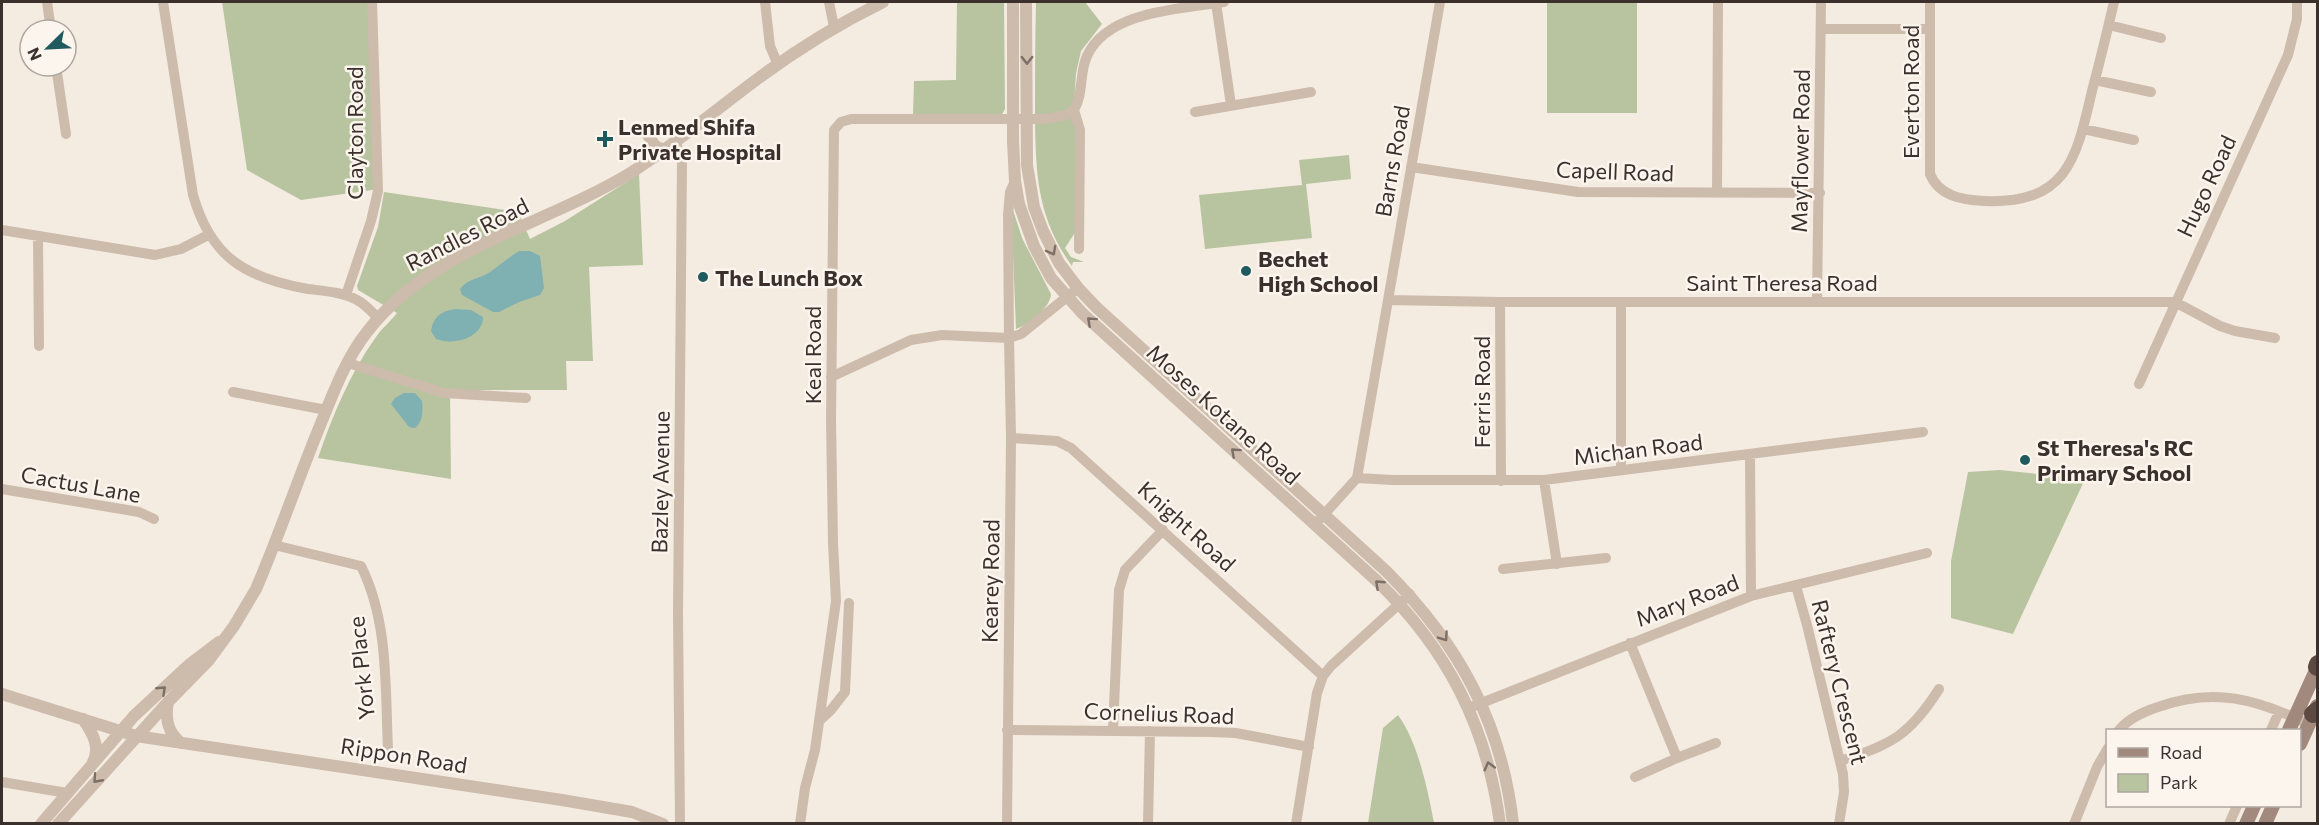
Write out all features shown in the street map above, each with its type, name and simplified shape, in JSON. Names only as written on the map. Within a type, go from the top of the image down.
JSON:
[{"type":"main road","points":[[2301,740],[2317,666]]},
{"type":"main road","points":[[2246,824],[2254,807]]},
{"type":"main road","points":[[2265,824],[2273,807]]},
{"type":"street","points":[[47,2],[49,18]]},
{"type":"street","points":[[163,2],[193,195],[198,215],[208,235],[227,257],[257,276],[283,285],[346,295],[358,300],[378,318]]},
{"type":"street","name":"Clayton Road","points":[[346,295],[371,221],[378,191],[372,2]]},
{"type":"street","points":[[765,2],[770,46],[778,65]]},
{"type":"street","points":[[830,2],[834,27]]},
{"type":"street","name":"Randles Road","points":[[58,824],[136,736],[209,660],[223,640],[256,589],[326,410],[357,345],[378,318],[410,286],[435,269],[600,190],[676,142],[778,65],[834,27],[883,2]]},
{"type":"street","name":"Moses Kotane Road","points":[[1012,2],[1020,120],[1028,177],[1036,213],[1052,250],[1078,288],[1410,594],[1455,653],[1481,702],[1500,753],[1513,824]]},
{"type":"street","name":"Moses Kotane Road","points":[[1026,2],[1015,181],[1021,210],[1034,246],[1052,278],[1067,297],[1400,603],[1436,649],[1469,708],[1490,768],[1500,824]]},
{"type":"street","points":[[1079,249],[1081,144],[1080,130],[1074,110],[1079,99],[1086,57],[1098,37],[1121,22],[1220,2],[1231,105]]},
{"type":"street","name":"Barns Road","points":[[1357,478],[1440,2]]},
{"type":"street","points":[[1717,193],[1718,2]]},
{"type":"street","name":"Mayflower Road","points":[[1818,302],[1821,2]]},
{"type":"street","name":"Everton Road","points":[[1930,2],[1928,160],[1930,174],[1934,184],[1942,192],[1978,200],[1997,201],[2031,196],[2057,181],[2075,157],[2114,2]]},
{"type":"street","name":"Hugo Road","points":[[2139,384],[2288,55],[2297,19],[2297,2]]},
{"type":"street","points":[[2109,25],[2161,38]]},
{"type":"street","points":[[1821,29],[1929,29]]},
{"type":"street","points":[[58,78],[66,134]]},
{"type":"street","points":[[2095,80],[2151,93]]},
{"type":"street","points":[[1196,112],[1311,92]]},
{"type":"street","name":"Keal Road","points":[[800,824],[819,722],[836,601],[832,543],[831,376],[834,130],[841,122],[852,119],[1020,120],[1055,118],[1074,110]]},
{"type":"street","points":[[2083,129],[2134,140]]},
{"type":"street","points":[[648,135],[655,146],[664,150]]},
{"type":"street","name":"Bazley Avenue","points":[[676,142],[682,163],[678,605],[680,824]]},
{"type":"street","name":"Capell Road","points":[[1411,167],[1578,192],[1820,194]]},
{"type":"street","name":"Kearey Road","points":[[1006,824],[1011,438],[1008,215],[1010,192],[1015,181]]},
{"type":"street","points":[[2,230],[155,255],[181,249],[208,235]]},
{"type":"street","points":[[38,237],[39,346]]},
{"type":"street","points":[[831,376],[911,340],[925,336],[1009,339],[1021,334],[1078,288]]},
{"type":"street","name":"Saint Theresa Road","points":[[1388,300],[2175,302]]},
{"type":"street","name":"Ferris Road","points":[[1500,302],[1501,481]]},
{"type":"street","points":[[1621,302],[1621,469]]},
{"type":"street","points":[[2175,302],[2220,326],[2275,338]]},
{"type":"street","points":[[348,363],[444,393],[526,398]]},
{"type":"street","points":[[233,392],[326,410]]},
{"type":"street","name":"Michan Road","points":[[1357,478],[1544,480],[1923,432]]},
{"type":"street","name":"Knight Road","points":[[1011,438],[1048,440],[1071,448],[1323,676]]},
{"type":"street","points":[[1749,455],[1751,596]]},
{"type":"street","points":[[1315,525],[1357,478]]},
{"type":"street","points":[[1544,480],[1557,564]]},
{"type":"street","name":"Cactus Lane","points":[[2,489],[139,512],[154,519]]},
{"type":"street","points":[[1113,730],[1119,590],[1125,570],[1163,530]]},
{"type":"street","name":"York Place","points":[[274,545],[358,564],[363,569],[378,615],[382,636],[388,749]]},
{"type":"street","name":"Mary Road","points":[[1469,708],[1751,596],[1927,553]]},
{"type":"street","points":[[1503,569],[1606,558]]},
{"type":"street","name":"Raftery Crescent","points":[[1796,586],[1840,761],[1844,792],[1839,824]]},
{"type":"street","points":[[1296,824],[1317,693],[1323,676],[1341,656],[1410,594]]},
{"type":"street","points":[[819,722],[845,692],[849,603]]},
{"type":"street","name":"Randles Road","points":[[41,824],[134,716],[190,664],[223,640]]},
{"type":"street","points":[[1630,643],[1677,758]]},
{"type":"street","points":[[1840,761],[1900,737],[1920,718],[1939,689]]},
{"type":"street","name":"Rippon Road","points":[[2,694],[136,736],[561,800],[632,812],[663,824]]},
{"type":"street","points":[[2120,729],[2144,712],[2171,702],[2207,696],[2230,696],[2250,700],[2279,712],[2307,717]]},
{"type":"street","points":[[168,702],[166,713],[169,728],[181,743]]},
{"type":"street","points":[[2271,729],[2279,712]]},
{"type":"street","points":[[83,719],[93,736],[96,749],[96,756],[90,768]]},
{"type":"street","name":"Cornelius Road","points":[[1007,730],[1236,733],[1309,747]]},
{"type":"street","points":[[1148,824],[1150,731]]},
{"type":"street","points":[[1635,777],[1716,743]]},
{"type":"street","points":[[2074,824],[2097,767],[2106,751]]},
{"type":"street","points":[[2,782],[67,793]]},
{"type":"street","points":[[2229,824],[2236,807]]},
{"type":"green space","points":[[222,2],[369,2],[379,189],[301,200],[247,170]]},
{"type":"green space","points":[[957,2],[1004,2],[1005,109],[1001,116],[913,115],[914,81],[956,80]]},
{"type":"green space","points":[[1036,2],[1085,2],[1102,24],[1081,51],[1076,73],[1073,120],[1076,126],[1076,231],[1065,248],[1071,257],[1084,262],[1073,262],[1072,266],[1052,231],[1038,179],[1035,122]]},
{"type":"green space","points":[[1547,2],[1637,2],[1637,113],[1547,113]]},
{"type":"green space","points":[[1349,155],[1351,179],[1306,184],[1312,238],[1205,249],[1199,195],[1302,185],[1299,160]]},
{"type":"green space","points":[[639,174],[643,265],[589,267],[593,361],[566,361],[567,390],[450,390],[451,479],[318,458],[336,411],[358,365],[378,334],[397,313],[358,290],[357,286],[378,227],[384,192],[518,212],[530,239],[565,221]]},
{"type":"green space","points":[[1011,204],[1022,238],[1051,294],[1047,304],[1038,315],[1016,329]]},
{"type":"green space","points":[[2000,470],[2085,479],[2013,634],[1951,618],[1951,561],[1968,472]]},
{"type":"green space","points":[[1398,715],[1417,753],[1434,823],[1368,823],[1383,728]]},
{"type":"water","points":[[519,251],[530,251],[540,256],[544,288],[540,295],[499,312],[493,312],[462,295],[460,289],[467,283],[490,272]]},
{"type":"water","points":[[471,310],[483,317],[482,324],[473,335],[458,341],[436,339],[431,331],[436,318],[446,311]]},
{"type":"water","points":[[404,393],[415,393],[422,401],[421,419],[415,428],[409,427],[391,404],[395,398]]},
{"type":"place","name":"Lenmed Shifa Private Hospital","points":[[605,139]]},
{"type":"place","name":"Bechet High School","points":[[1246,271]]},
{"type":"place","name":"The Lunch Box","points":[[703,277]]},
{"type":"place","name":"St Theresa's RC Primary School","points":[[2025,460]]}]
